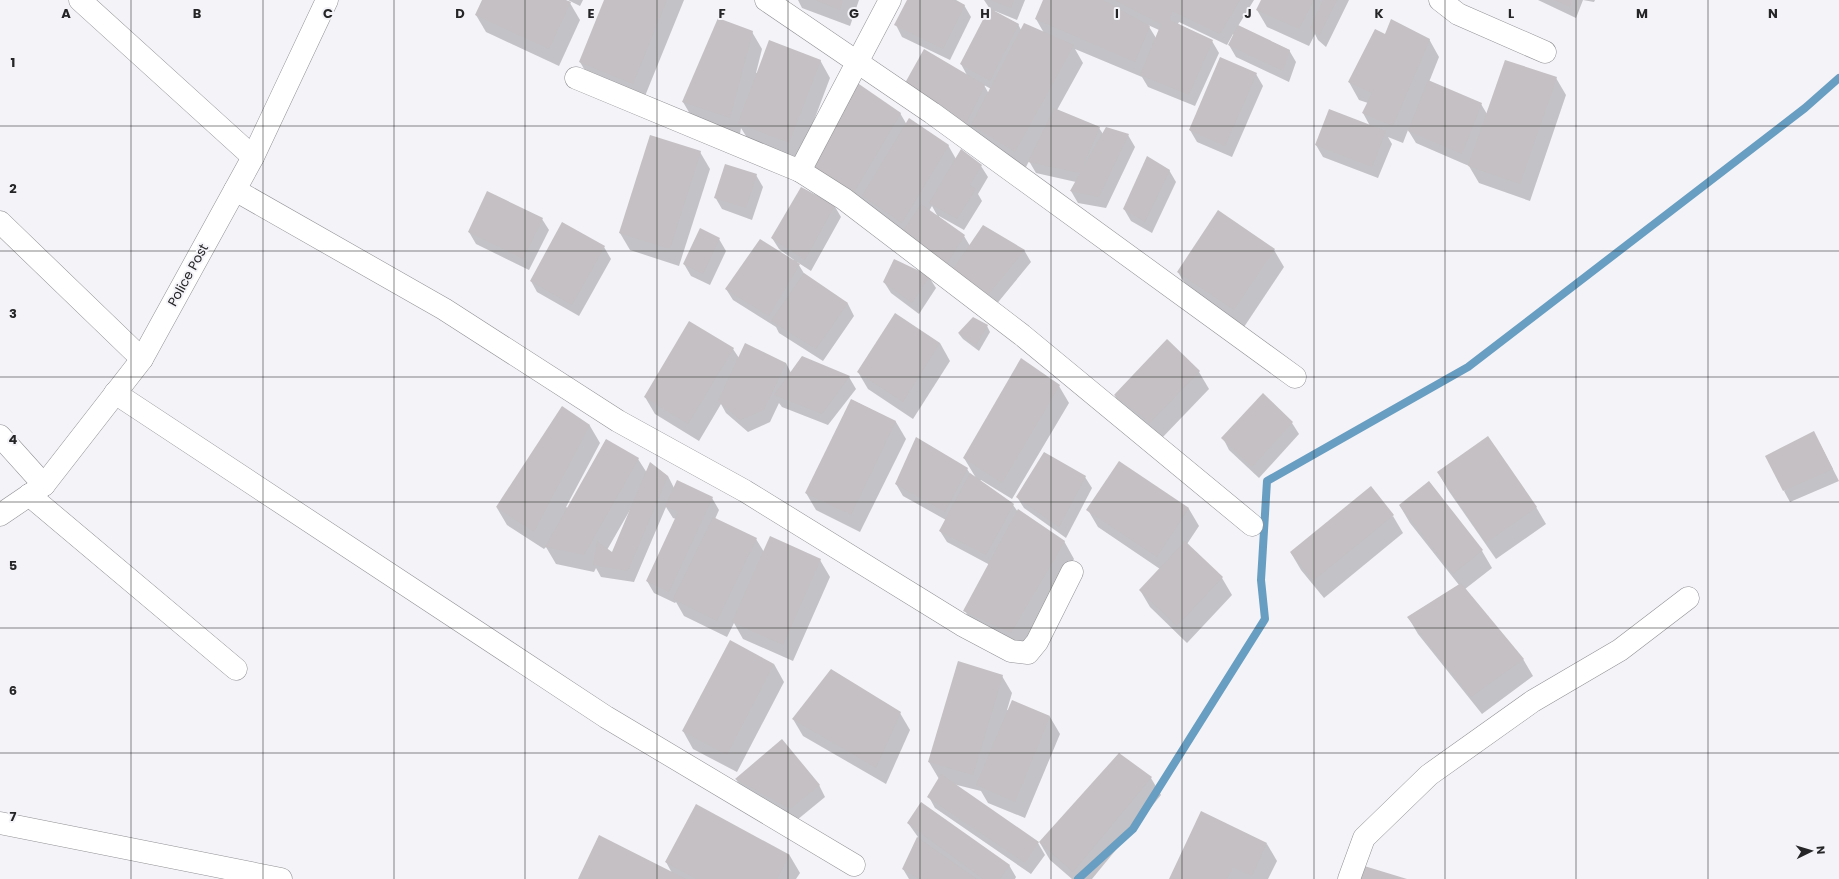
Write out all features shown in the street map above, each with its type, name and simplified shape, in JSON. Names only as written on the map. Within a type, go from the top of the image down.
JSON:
[{"type":"street","points":[[80,0],[253,157]]},
{"type":"street","name":"Police Post","points":[[0,514],[37,490],[142,359],[253,157],[327,0]]},
{"type":"street","points":[[766,0],[932,113],[1295,377]]},
{"type":"street","points":[[800,171],[856,62],[890,0]]},
{"type":"street","points":[[1440,0],[1458,14],[1545,52]]},
{"type":"street","points":[[576,78],[800,171],[844,199],[1022,335],[1252,525]]},
{"type":"street","points":[[235,190],[444,309],[618,421],[745,491],[962,625],[1010,651],[1028,653],[1037,642],[1072,572]]},
{"type":"street","points":[[0,222],[142,359]]},
{"type":"street","points":[[115,393],[606,717],[854,865]]},
{"type":"street","points":[[0,436],[37,490],[236,669]]},
{"type":"street","points":[[1349,879],[1364,838],[1429,775],[1533,701],[1620,650],[1688,598]]},
{"type":"street","points":[[0,823],[281,879]]},
{"type":"building","points":[[482,0],[566,0],[571,2],[549,49],[475,15]]},
{"type":"building","points":[[604,0],[667,0],[633,84],[579,62]]},
{"type":"building","points":[[815,0],[843,0],[840,10]]},
{"type":"building","points":[[907,0],[956,0],[965,5],[943,49],[894,25]]},
{"type":"building","points":[[990,0],[1014,0],[1011,8]]},
{"type":"building","points":[[1043,0],[1103,0],[1150,26],[1135,62],[1035,19]]},
{"type":"building","points":[[1114,0],[1175,0],[1174,4],[1176,0],[1240,0],[1220,34],[1172,11],[1170,20],[1213,40],[1189,95],[1140,75],[1161,24]]},
{"type":"building","points":[[1261,0],[1314,0],[1299,29],[1256,10]]},
{"type":"building","points":[[1323,0],[1337,0],[1319,36],[1310,28]]},
{"type":"building","points":[[1554,0],[1572,0],[1570,7]]},
{"type":"building","points":[[989,8],[1019,24],[990,81],[960,64]]},
{"type":"building","points":[[718,18],[753,31],[730,118],[682,102]]},
{"type":"building","points":[[1391,19],[1430,39],[1393,126],[1362,113],[1372,93],[1348,82],[1375,29],[1385,34]]},
{"type":"building","points":[[1024,23],[1074,45],[1015,152],[971,125]]},
{"type":"building","points":[[1238,25],[1290,50],[1283,71],[1228,45]]},
{"type":"building","points":[[769,40],[821,60],[789,143],[738,123]]},
{"type":"building","points":[[924,49],[985,85],[966,124],[905,83]]},
{"type":"building","points":[[1220,57],[1257,73],[1225,146],[1189,130]]},
{"type":"building","points":[[1505,60],[1557,77],[1520,184],[1468,166]]},
{"type":"building","points":[[1428,80],[1482,103],[1462,154],[1408,131]]},
{"type":"building","points":[[856,82],[901,113],[853,194],[812,167]]},
{"type":"building","points":[[1054,108],[1100,127],[1082,169],[1106,127],[1129,134],[1099,197],[1070,191],[1080,173],[1028,162]]},
{"type":"building","points":[[1329,109],[1386,131],[1372,167],[1315,145]]},
{"type":"building","points":[[909,118],[949,145],[902,223],[862,196]]},
{"type":"building","points":[[650,135],[701,151],[670,249],[619,233]]},
{"type":"building","points":[[961,149],[982,165],[970,185],[976,189],[957,219],[929,203]]},
{"type":"building","points":[[1147,156],[1170,170],[1145,222],[1123,209]]},
{"type":"building","points":[[725,164],[757,174],[746,208],[714,198]]},
{"type":"building","points":[[801,187],[835,205],[805,260],[771,238]]},
{"type":"building","points":[[487,191],[543,218],[523,259],[468,232]]},
{"type":"building","points":[[921,204],[965,235],[945,267],[901,234]]},
{"type":"building","points":[[1218,210],[1275,249],[1234,310],[1177,272]]},
{"type":"building","points":[[562,222],[605,246],[572,305],[530,281]]},
{"type":"building","points":[[983,225],[1025,250],[988,295],[951,272]]},
{"type":"building","points":[[700,228],[720,238],[703,274],[683,264]]},
{"type":"building","points":[[760,239],[800,264],[769,316],[725,289]]},
{"type":"building","points":[[894,259],[930,276],[912,303],[883,282]]},
{"type":"building","points":[[804,273],[848,303],[816,349],[771,321]]},
{"type":"building","points":[[895,313],[940,343],[903,402],[857,372]]},
{"type":"building","points":[[973,317],[988,325],[976,346],[958,333]]},
{"type":"building","points":[[689,321],[734,348],[688,424],[644,397]]},
{"type":"building","points":[[1167,339],[1200,371],[1150,423],[1114,395]]},
{"type":"building","points":[[745,343],[786,363],[764,410],[740,420],[718,401]]},
{"type":"building","points":[[802,356],[850,376],[822,414],[774,395]]},
{"type":"building","points":[[1021,358],[1060,385],[1002,483],[963,458]]},
{"type":"building","points":[[1263,393],[1293,422],[1252,467],[1221,438]]},
{"type":"building","points":[[851,399],[896,421],[851,515],[805,493]]},
{"type":"building","points":[[562,406],[590,425],[534,532],[496,507]]},
{"type":"building","points":[[1814,431],[1833,469],[1783,491],[1765,456]]},
{"type":"building","points":[[1488,436],[1537,507],[1486,543],[1437,472]]},
{"type":"building","points":[[916,437],[968,468],[945,512],[895,484]]},
{"type":"building","points":[[606,439],[639,458],[584,555],[545,547]]},
{"type":"building","points":[[1044,452],[1086,476],[1059,527],[1016,497]]},
{"type":"building","points":[[1119,461],[1189,508],[1157,557],[1086,510]]},
{"type":"building","points":[[650,462],[668,476],[628,571],[593,565],[597,541],[612,552]]},
{"type":"building","points":[[970,473],[1014,504],[986,555],[939,531]]},
{"type":"building","points":[[677,480],[713,497],[669,592],[646,581],[678,512],[665,506]]},
{"type":"building","points":[[1429,481],[1483,550],[1453,574],[1399,505]]},
{"type":"building","points":[[1371,486],[1394,515],[1313,581],[1290,552]]},
{"type":"building","points":[[1018,509],[1065,541],[1011,633],[963,611]]},
{"type":"building","points":[[713,517],[757,538],[717,621],[673,599]]},
{"type":"building","points":[[770,536],[821,559],[783,645],[732,622]]},
{"type":"building","points":[[1185,541],[1223,577],[1177,626],[1139,590]]},
{"type":"building","points":[[1461,583],[1524,659],[1471,697],[1407,617]]},
{"type":"building","points":[[730,640],[774,664],[727,755],[682,731]]},
{"type":"building","points":[[958,661],[1003,675],[973,775],[928,762]]},
{"type":"building","points":[[831,669],[901,712],[876,768],[792,719]]},
{"type":"building","points":[[1012,700],[1050,716],[1015,802],[976,785]]},
{"type":"building","points":[[782,739],[820,785],[790,809],[735,779]]},
{"type":"building","points":[[1119,753],[1152,777],[1073,872],[1039,842]]},
{"type":"building","points":[[941,774],[1039,842],[1025,863],[927,797]]},
{"type":"building","points":[[921,802],[1010,865],[1000,879],[983,879],[907,823]]},
{"type":"building","points":[[696,804],[790,855],[777,879],[696,879],[665,862]]},
{"type":"building","points":[[1201,811],[1267,843],[1252,876],[1233,867],[1227,879],[1169,879]]},
{"type":"building","points":[[599,835],[686,879],[578,879]]},
{"type":"building","points":[[917,837],[977,879],[919,879],[902,869]]},
{"type":"building","points":[[1361,865],[1407,879],[1357,879]]},
{"type":"waterway","points":[[1078,879],[1133,829],[1265,619],[1261,580],[1267,481],[1468,367],[1805,108],[1839,78]]}]
